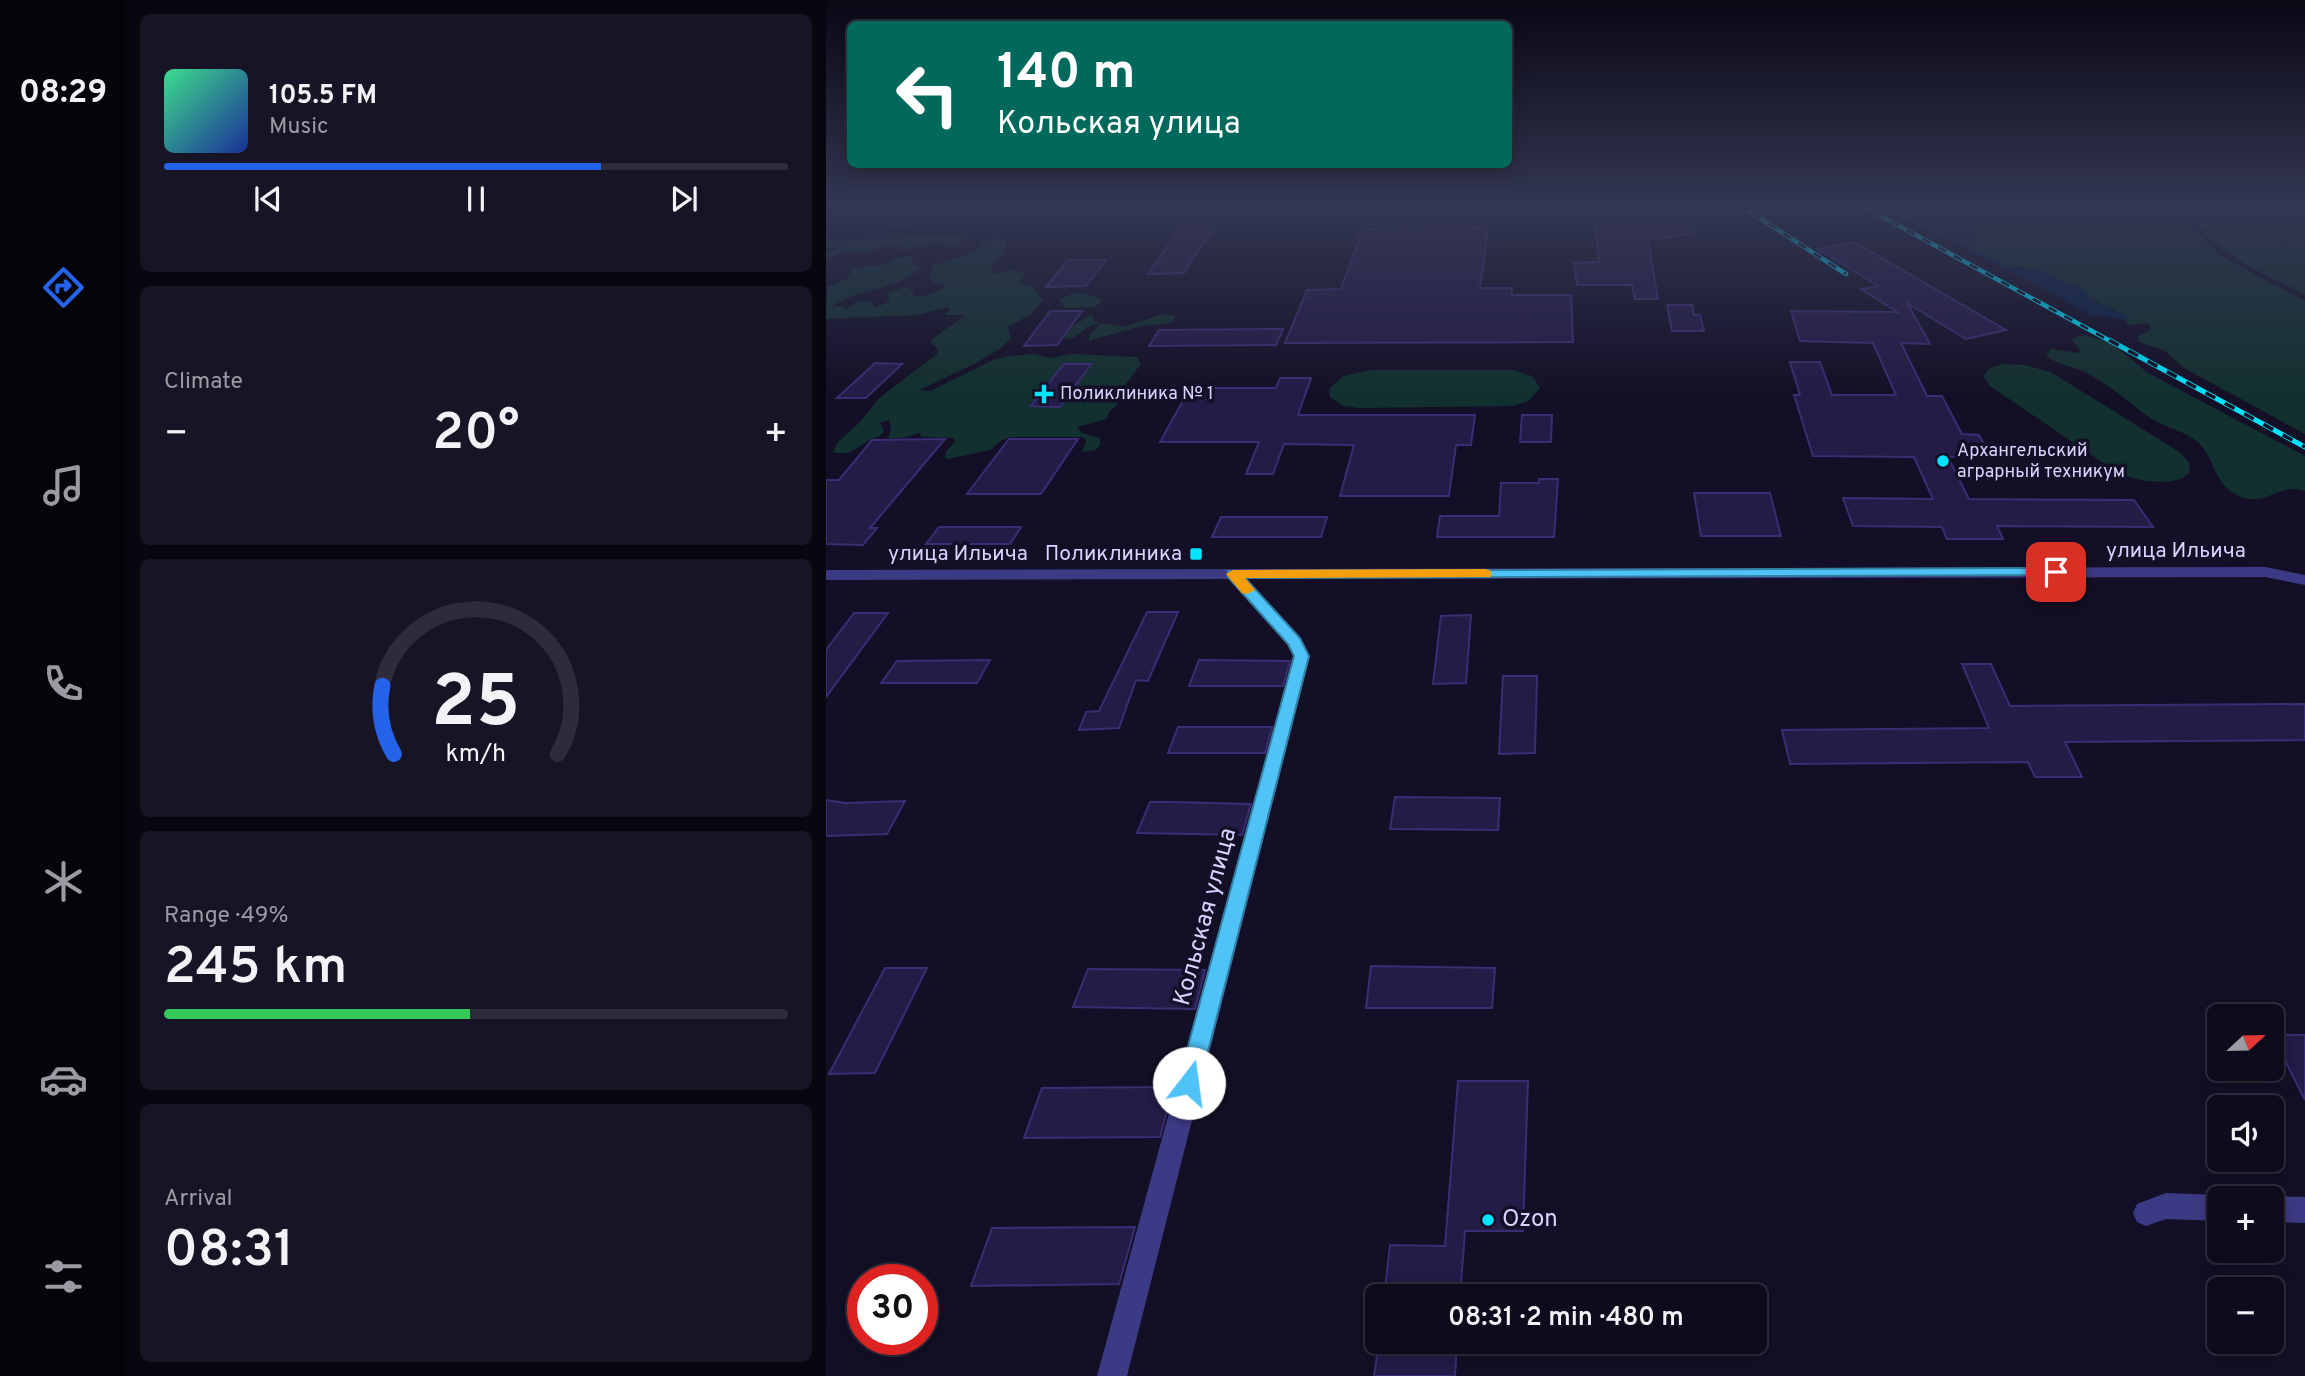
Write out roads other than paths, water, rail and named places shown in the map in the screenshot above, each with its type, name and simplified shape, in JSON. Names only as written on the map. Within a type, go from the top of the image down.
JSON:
[{"type":"street","name":"улица Ильича","points":[[826,575],[2265,572],[2305,580]]},
{"type":"street","name":"Кольская улица","points":[[1112,1376],[1302,656],[1294,642],[1233,574]]},
{"type":"street","points":[[2146,1213],[2166,1206],[2207,1208]]},
{"type":"street","points":[[2284,1209],[2305,1210]]},
{"type":"water","points":[[2003,268],[2038,270],[2083,290],[2093,301],[2130,317],[2125,319],[2090,315]]},
{"type":"railway","points":[[1837,268],[1846,274]]},
{"type":"railway","points":[[1977,268],[2112,342]]},
{"type":"railway","points":[[2109,340],[2305,447]]},
{"type":"place","name":"Поликлиника № 1","points":[[1044,394]]},
{"type":"place","name":"Архангельский аграрный техникум","points":[[1943,461]]},
{"type":"place","name":"Поликлиника","points":[[1196,554]]},
{"type":"place","name":"Ozon","points":[[1488,1220]]}]
